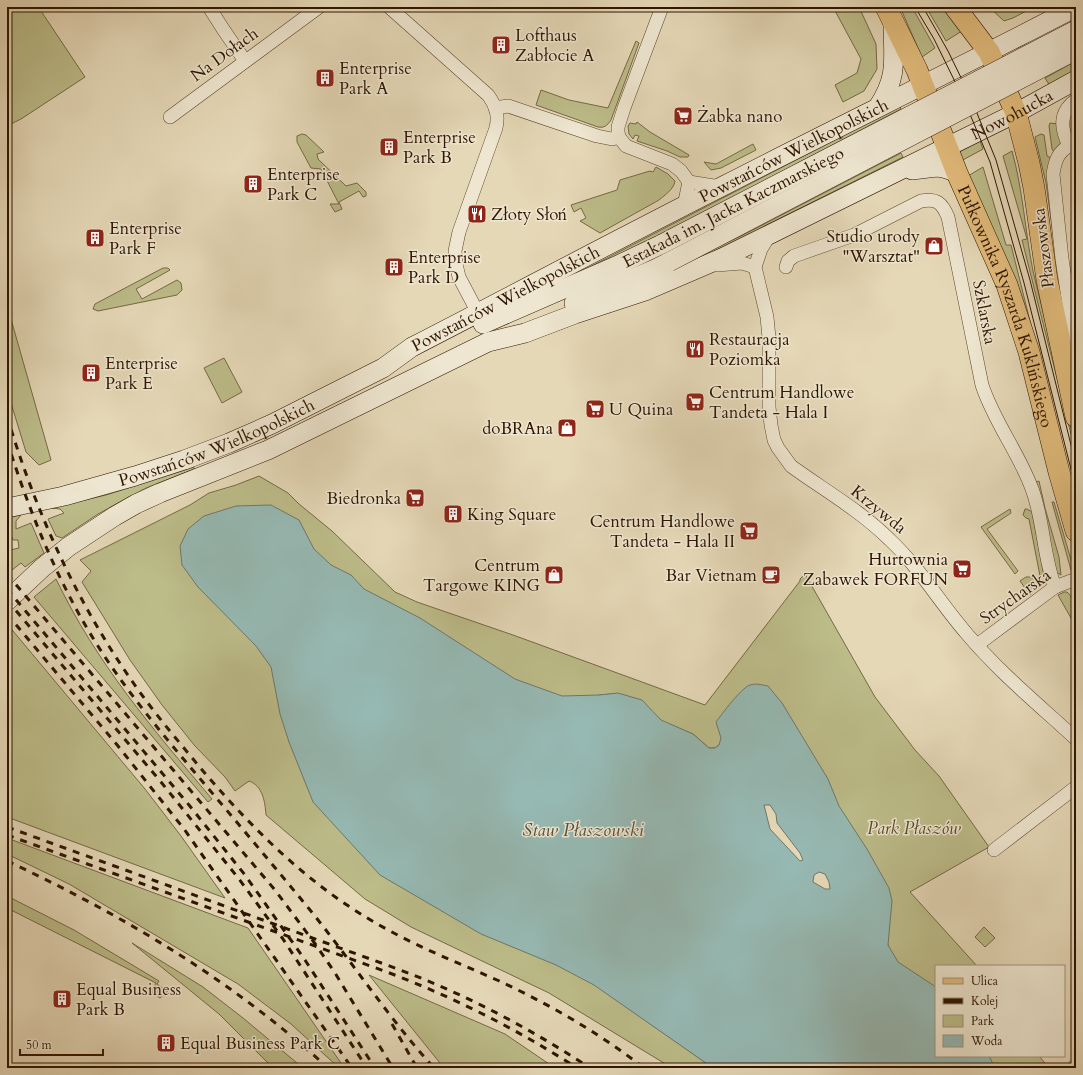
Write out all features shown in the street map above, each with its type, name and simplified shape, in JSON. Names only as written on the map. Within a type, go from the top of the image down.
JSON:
[{"type":"main road","name":"Pułkownika Ryszarda Kuklińskiego","points":[[955,7],[989,52],[1016,113],[1030,169],[1047,280],[1076,417]]},
{"type":"main road","points":[[989,52],[1076,7]]},
{"type":"main road","name":"Pułkownika Ryszarda Kuklińskiego","points":[[890,14],[911,57],[957,173],[1009,292],[1029,352],[1059,472],[1076,531]]},
{"type":"main road","points":[[878,107],[887,92],[893,75],[890,14]]},
{"type":"main road","name":"Estakada im. Jacka Kaczmarskiego","points":[[488,342],[520,325],[655,269],[666,253],[1076,30]]},
{"type":"main road","name":"Estakada im. Jacka Kaczmarskiego","points":[[383,368],[414,356],[496,318],[616,266],[666,253],[1076,50]]},
{"type":"main road","name":"Powstańców Wielkopolskich","points":[[7,508],[64,496],[135,476],[229,443],[272,424],[383,368],[412,347],[720,187],[989,52]]},
{"type":"main road","name":"Nowohucka","points":[[947,147],[1016,113],[1076,80]]},
{"type":"main road","name":"Powstańców Wielkopolskich","points":[[7,601],[42,568],[68,547],[136,504],[268,450],[488,342],[525,333],[575,314],[645,291],[701,267],[769,236],[947,147]]},
{"type":"main road","points":[[902,170],[914,170],[936,166],[949,169],[957,173]]},
{"type":"street","points":[[209,7],[245,61]]},
{"type":"street","name":"Na Dołach","points":[[170,117],[319,7]]},
{"type":"street","points":[[389,7],[488,96],[495,108],[497,117],[496,128],[459,232],[455,251],[459,277],[478,313]]},
{"type":"street","points":[[662,7],[624,108],[618,127],[619,137],[626,146],[672,164],[681,171],[689,182],[720,187]]},
{"type":"street","name":"Płaszowska","points":[[1076,100],[1067,108],[1063,121],[1064,134],[1073,147],[1060,153],[1054,166],[1054,183],[1062,259],[1076,350]]},
{"type":"street","points":[[495,108],[508,106],[596,136],[612,139],[619,137]]},
{"type":"street","points":[[684,206],[689,182]]},
{"type":"street","name":"Szklarska","points":[[786,267],[788,261],[794,256],[854,235],[921,201],[935,200],[941,204],[945,210],[949,225],[982,385],[990,406],[1025,472],[1033,491],[1049,569],[1055,587]]},
{"type":"street","points":[[701,267],[742,263],[755,267],[761,249],[769,236]]},
{"type":"street","name":"Krzywda","points":[[755,267],[767,317],[769,338],[771,425],[774,440],[778,448],[791,466],[867,520],[894,543],[917,569],[977,645],[993,662],[1076,739]]},
{"type":"street","name":"Strycharska","points":[[977,645],[1055,587],[1076,578]]},
{"type":"street","points":[[994,850],[1076,787]]},
{"type":"street","points":[[1073,1068],[1076,1065]]},
{"type":"green space","points":[[7,7],[40,7],[39,8],[85,77],[21,119],[7,126]]},
{"type":"green space","points":[[833,7],[859,7],[876,44],[877,69],[864,91],[843,102],[835,85],[857,73],[861,59]]},
{"type":"green space","points":[[900,7],[912,7],[935,48],[922,57]]},
{"type":"green space","points":[[926,7],[946,7],[965,29],[946,41]]},
{"type":"green space","points":[[989,7],[1034,7],[1004,21]]},
{"type":"green space","points":[[636,41],[639,43],[611,120],[605,126],[598,127],[536,105],[541,90],[569,100],[608,108]]},
{"type":"green space","points":[[1076,61],[1076,72],[1050,86],[1045,78]]},
{"type":"green space","points":[[900,106],[901,109],[659,237],[582,271]]},
{"type":"green space","points":[[637,122],[650,132],[689,155],[688,157],[680,157],[637,141],[639,136],[635,135],[633,139],[629,134],[628,126],[630,123],[636,124]]},
{"type":"green space","points":[[1050,123],[1058,124],[1061,143],[1054,152],[1052,149],[1049,126]]},
{"type":"green space","points":[[302,134],[306,135],[324,152],[317,154],[318,159],[346,186],[357,183],[366,192],[366,196],[363,197],[359,191],[339,202],[342,209],[335,212],[330,204],[339,204],[321,169],[311,168],[297,142],[297,136]]},
{"type":"green space","points":[[1041,134],[1044,135],[1047,156],[1051,158],[1064,315],[1046,183],[1035,137]]},
{"type":"green space","points":[[980,141],[983,149],[961,161],[959,152]]},
{"type":"green space","points":[[753,144],[756,150],[721,168],[711,170],[704,162],[716,164]]},
{"type":"green space","points":[[1012,151],[1019,181],[1033,271],[1076,447],[1076,454],[1022,240],[1027,239],[1003,156]]},
{"type":"green space","points":[[901,153],[903,157],[670,273],[667,270],[743,235]]},
{"type":"green space","points":[[656,167],[668,174],[675,181],[671,189],[659,200],[600,233],[580,221],[586,218],[581,208],[574,212],[571,205],[617,190],[620,180],[650,171],[653,172]]},
{"type":"green space","points":[[983,167],[1006,245],[1011,245],[1056,425],[968,176]]},
{"type":"green space","points":[[163,268],[168,268],[170,270],[136,289],[142,299],[177,280],[181,283],[182,290],[177,295],[98,311],[93,309],[95,304]]},
{"type":"green space","points":[[7,301],[51,460],[39,465],[26,452],[7,390]]},
{"type":"green space","points":[[224,358],[242,392],[222,403],[204,368]]},
{"type":"green space","points":[[194,467],[194,469],[146,488],[129,497],[98,514],[62,538],[56,536],[48,519],[64,513],[60,509],[51,508],[106,495]]},
{"type":"green space","name":"Park Płaszów","points":[[259,476],[288,493],[332,531],[395,592],[417,602],[513,635],[705,705],[805,574],[875,697],[915,750],[939,776],[989,847],[910,892],[976,965],[935,965],[935,1048],[911,1012],[880,921],[719,745],[715,748],[709,748],[693,734],[661,721],[612,694],[599,695],[551,953],[713,1068],[672,1068],[549,993],[411,927],[365,899],[266,815],[262,795],[254,783],[249,781],[235,791],[225,777],[195,746],[162,705],[130,660],[82,582],[91,571],[80,560],[190,505],[209,493]]},
{"type":"green space","points":[[1039,481],[1059,557],[1061,575],[1056,572],[1036,482]]},
{"type":"green space","points":[[1052,502],[1054,502],[1072,563],[1071,570]]},
{"type":"green space","points":[[1010,509],[1011,513],[987,529],[1018,571],[1015,574],[981,527]]},
{"type":"green space","points":[[1025,509],[1032,512],[1044,576],[1040,576],[1029,519],[1023,515]]},
{"type":"green space","points":[[21,515],[16,521],[16,529],[31,523],[44,553],[25,567],[21,563],[12,570],[7,564],[7,539],[10,550],[19,548],[18,540],[13,540],[7,525],[7,518]]},
{"type":"green space","points":[[1026,577],[1030,577],[1041,583],[1030,595],[1020,581]]},
{"type":"green space","points":[[56,579],[89,639],[108,667],[147,721],[212,799],[208,802],[34,597]]},
{"type":"green space","points":[[1067,592],[1073,599],[1076,613],[1076,627],[1058,595]]},
{"type":"green space","points":[[8,625],[145,789],[181,836],[225,898],[7,817]]},
{"type":"green space","points":[[7,838],[248,928],[341,1063],[338,1067],[291,1024],[238,984],[69,884],[7,854]]},
{"type":"green space","points":[[7,896],[74,930],[159,981],[157,984],[168,992],[160,998],[151,992],[156,983],[7,908]]},
{"type":"green space","points":[[984,927],[995,938],[985,947],[975,937]]},
{"type":"green space","points":[[132,943],[203,987],[303,1068],[273,1068],[219,1014]]},
{"type":"green space","points":[[369,975],[505,1034],[555,1068],[444,1068]]},
{"type":"green space","points":[[940,1057],[1040,1057],[1049,1068],[944,1068]]},
{"type":"water","name":"Staw Płaszowski","points":[[271,505],[299,520],[314,549],[331,565],[351,575],[364,589],[420,618],[515,679],[562,696],[618,693],[642,700],[661,720],[693,734],[709,748],[715,748],[719,745],[721,738],[716,722],[737,696],[750,685],[757,684],[768,686],[782,703],[828,779],[839,806],[867,849],[889,888],[892,901],[888,945],[898,962],[935,986],[935,1057],[990,1057],[995,1068],[713,1068],[594,985],[556,965],[481,934],[380,875],[313,802],[289,742],[280,714],[271,667],[256,646],[198,587],[182,565],[180,546],[188,529],[204,516],[236,506]],"holes":[[[764,805],[770,805],[776,814],[777,823],[800,853],[803,860],[800,861],[770,829]],[[819,872],[825,874],[829,882],[830,889],[825,889],[813,882],[814,875]]]},
{"type":"tram line","points":[[915,7],[934,39],[964,100],[990,162],[1024,283],[1076,489]]},
{"type":"tram line","points":[[923,7],[948,51],[970,96],[996,160],[1030,280],[1076,465]]},
{"type":"railway","points":[[7,416],[30,486],[44,520],[75,587],[93,619],[132,681],[149,704],[203,771],[240,812],[280,852],[323,888],[345,904],[369,919],[416,944],[536,999],[591,1031],[644,1068]]},
{"type":"railway","points":[[7,441],[26,498],[49,554],[76,608],[107,660],[129,692],[177,752],[301,899],[399,1027],[434,1068]]},
{"type":"railway","points":[[7,574],[275,890],[335,973],[393,1068]]},
{"type":"railway","points":[[7,589],[189,805],[245,875],[305,960],[375,1068]]},
{"type":"railway","points":[[7,600],[161,782],[239,879],[283,939],[367,1068]]},
{"type":"railway","points":[[7,614],[118,746],[184,829],[352,1068]]},
{"type":"railway","points":[[7,827],[438,985],[516,1023],[590,1068]]},
{"type":"railway","points":[[7,835],[412,982],[460,1003],[508,1027],[577,1068]]},
{"type":"railway","points":[[7,861],[93,904],[175,952],[254,1007],[292,1036],[328,1068]]},
{"type":"railway","points":[[392,1024],[417,1068]]},
{"type":"place","name":"Lofthaus Zabłocie A","points":[[501,45]]},
{"type":"place","name":"Enterprise Park A","points":[[325,78]]},
{"type":"place","name":"Żabka nano","points":[[683,116]]},
{"type":"place","name":"Enterprise Park B","points":[[389,147]]},
{"type":"place","name":"Enterprise Park C","points":[[253,184]]},
{"type":"place","name":"Złoty Słoń","points":[[477,214]]},
{"type":"place","name":"Enterprise Park F","points":[[95,238]]},
{"type":"place","name":"Studio urody \"Warsztat\"","points":[[934,246]]},
{"type":"place","name":"Enterprise Park D","points":[[394,267]]},
{"type":"place","name":"Restauracja Poziomka","points":[[695,349]]},
{"type":"place","name":"Enterprise Park E","points":[[91,373]]},
{"type":"place","name":"Centrum Handlowe Tandeta - Hala I","points":[[695,402]]},
{"type":"place","name":"U Quina","points":[[595,409]]},
{"type":"place","name":"doBRAna","points":[[567,428]]},
{"type":"place","name":"Biedronka","points":[[415,498]]},
{"type":"place","name":"King Square","points":[[453,514]]},
{"type":"place","name":"Centrum Handlowe Tandeta - Hala II","points":[[749,531]]},
{"type":"place","name":"Hurtownia Zabawek FORFUN","points":[[962,569]]},
{"type":"place","name":"Centrum Targowe KING","points":[[554,575]]},
{"type":"place","name":"Bar Vietnam","points":[[771,575]]},
{"type":"place","name":"Equal Business Park B","points":[[62,999]]},
{"type":"place","name":"Equal Business Park C","points":[[166,1043]]}]
